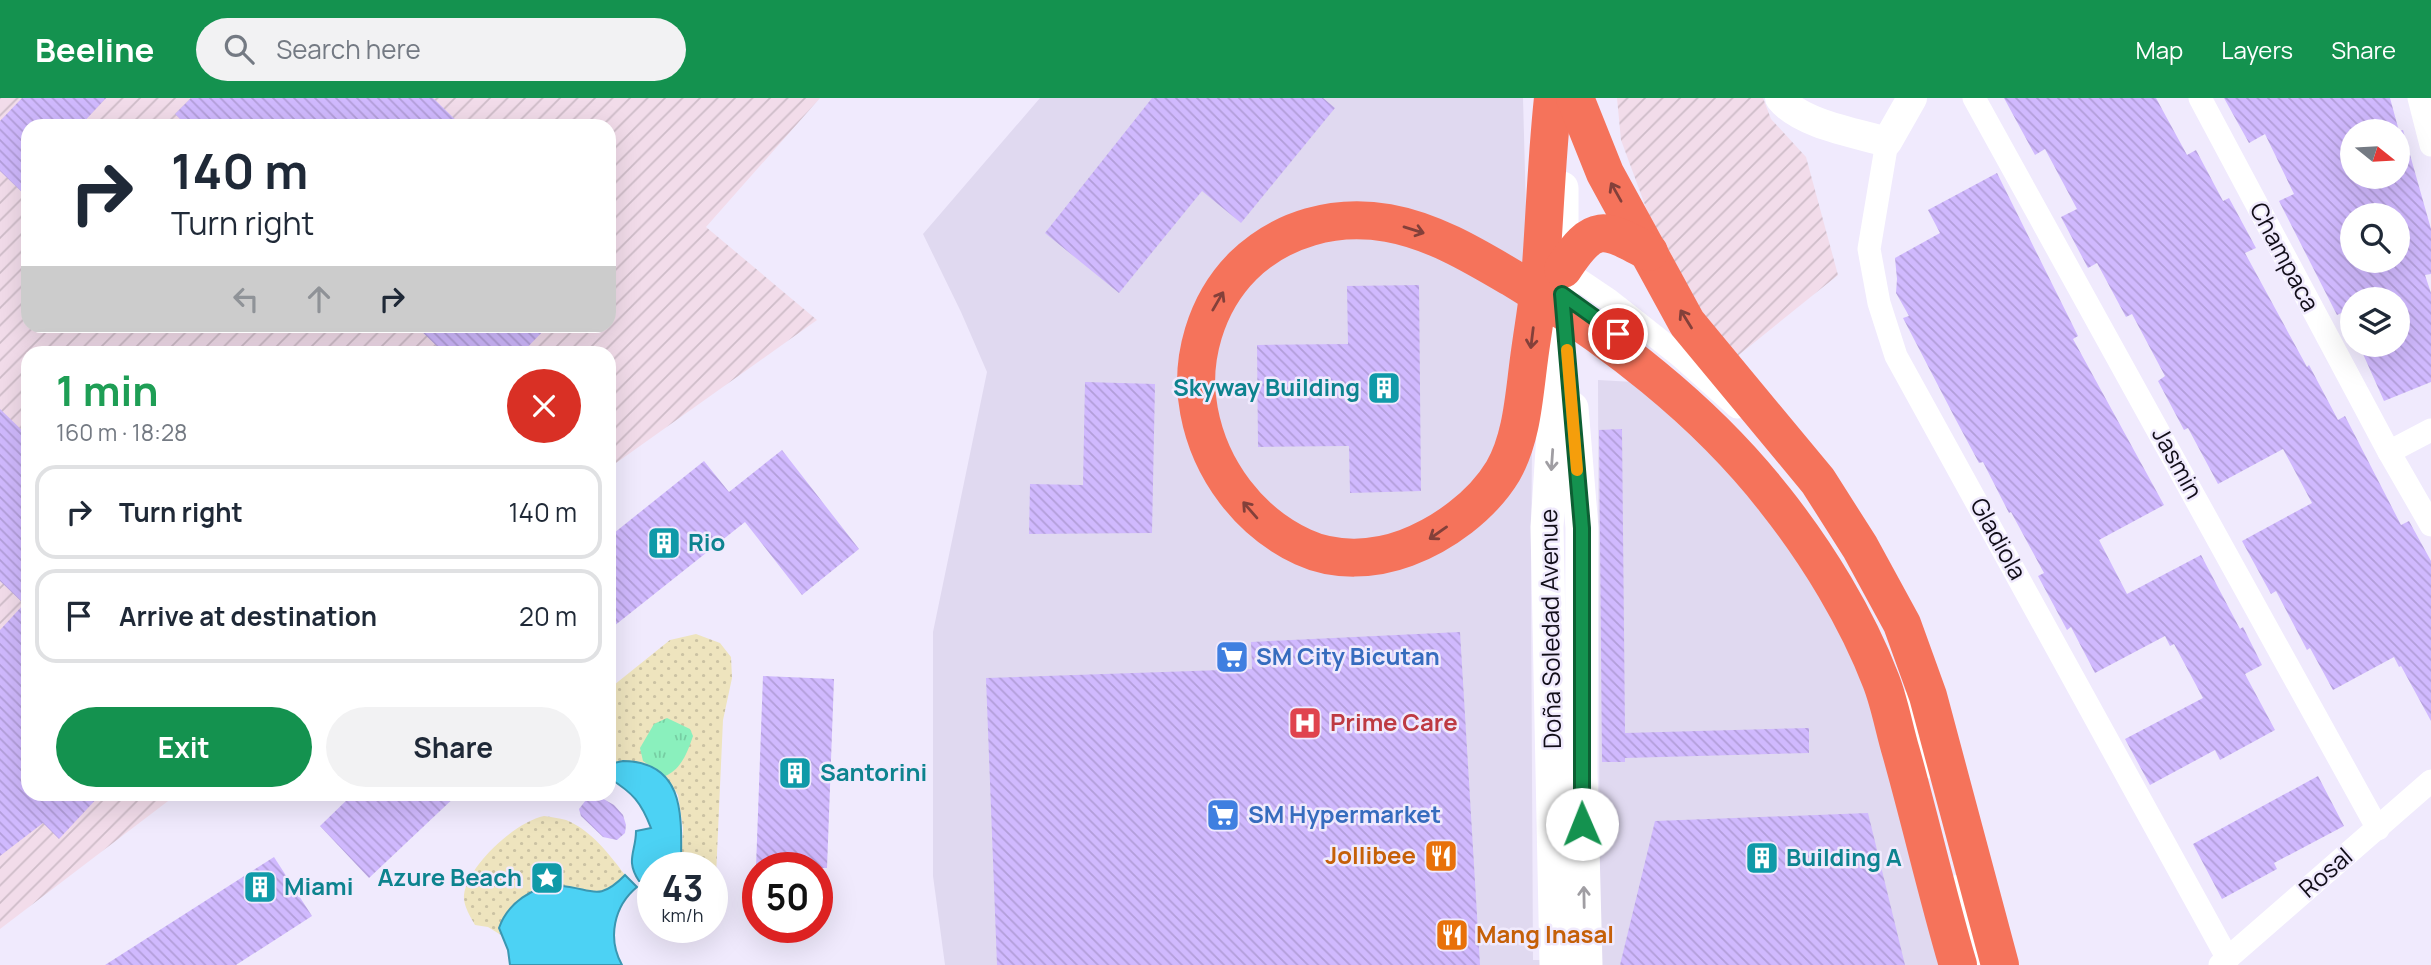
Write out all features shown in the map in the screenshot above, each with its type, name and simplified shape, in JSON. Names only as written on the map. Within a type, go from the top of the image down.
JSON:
[{"type":"highway","points":[[1553,98],[1546,162],[1555,277],[1521,424],[1504,469],[1482,497],[1433,538],[1391,554],[1343,558],[1305,549],[1259,520],[1218,468],[1199,412],[1196,385],[1197,360],[1209,317],[1236,274],[1254,256],[1298,230],[1323,222],[1351,220],[1382,222],[1414,229],[1469,253],[1559,307],[1650,373],[1723,439],[1800,533],[1843,603],[1881,682],[1958,965]]},
{"type":"highway","points":[[1575,98],[1605,173],[1687,323],[1818,481],[1860,547],[1902,624],[1928,696],[2000,965]]},
{"type":"highway","points":[[1555,277],[1580,244],[1596,234],[1615,236],[1650,254]]},
{"type":"main road","name":"Doña Soledad Avenue","points":[[1556,965],[1547,527],[1560,98]]},
{"type":"main road","name":"Doña Soledad Avenue","points":[[1555,277],[1582,528],[1581,772],[1586,965]]},
{"type":"street","points":[[1780,98],[1789,109],[1802,115],[1887,142]]},
{"type":"street","name":"Gladiola","points":[[1912,98],[1887,142],[1870,248],[1879,303],[1896,356],[2224,962]]},
{"type":"street","name":"Jasmin","points":[[1974,98],[2378,829]]},
{"type":"street","name":"Champaca","points":[[2200,98],[2389,452],[2431,525]]},
{"type":"street","points":[[2419,98],[2431,145]]},
{"type":"street","points":[[1555,277],[1609,300],[1680,356],[1749,418],[1841,529],[1903,650],[1979,965]]},
{"type":"street","points":[[2389,452],[2431,430]]},
{"type":"street","name":"Rosal","points":[[2224,962],[2431,781]]},
{"type":"shaded area","points":[[0,98],[820,98],[706,227],[817,320],[616,463],[616,346],[21,346],[21,801],[168,801],[0,929]]},
{"type":"shaded area","points":[[1040,98],[1523,98],[1532,433],[1533,960],[1600,960],[1598,380],[1634,382],[1762,503],[1830,608],[1863,682],[1945,965],[945,965],[933,876],[933,632],[987,372],[923,234]]},
{"type":"shaded area","points":[[1617,98],[1763,98],[1771,119],[1806,157],[1838,275],[1735,358],[1702,312],[1655,232],[1621,140]]},
{"type":"sand","points":[[696,634],[720,643],[731,657],[732,678],[723,720],[717,852],[682,852],[683,828],[678,795],[665,776],[623,761],[616,762],[616,683],[670,640]]},
{"type":"sand","name":"Azure Beach","points":[[544,816],[566,820],[584,830],[606,851],[625,875],[612,888],[598,892],[559,886],[538,889],[512,906],[499,928],[501,935],[488,927],[475,925],[464,899],[467,883],[474,871],[483,858],[507,836],[532,820]]},
{"type":"green space","points":[[667,718],[690,729],[693,736],[680,765],[665,776],[643,761],[640,748],[654,724]]},
{"type":"water","points":[[616,762],[644,764],[659,772],[670,783],[680,814],[681,852],[637,852],[637,878],[632,861],[636,831],[651,828],[635,799],[616,783]]},
{"type":"water","points":[[625,875],[637,887],[623,903],[615,923],[615,944],[622,965],[510,965],[508,950],[499,928],[508,911],[522,898],[549,887],[570,887],[594,892],[615,884]]},
{"type":"building","points":[[22,98],[106,98],[86,119],[21,119],[21,191],[0,171],[0,121]]},
{"type":"building","points":[[191,98],[433,98],[455,119],[180,119],[175,114]]},
{"type":"building","points":[[1152,98],[1323,98],[1335,108],[1241,223],[1202,191],[1119,293],[1045,233]]},
{"type":"building","points":[[2004,98],[2156,98],[2187,155],[2196,150],[2223,201],[2229,198],[2256,248],[2245,253],[2307,367],[2309,365],[2338,420],[2345,416],[2401,525],[2409,521],[2431,561],[2431,721],[2394,657],[2333,690],[2310,648],[2307,650],[2276,591],[2271,594],[2242,541],[2312,503],[2283,449],[2218,484],[2188,428],[2184,430],[2158,381],[2165,376],[2132,314],[2126,317],[2097,263],[2088,268],[2061,217],[2077,209],[2045,149],[2035,155]]},
{"type":"building","points":[[2224,98],[2390,98],[2396,119],[2340,119],[2340,189],[2410,189],[2410,155],[2431,229],[2431,274],[2425,275],[2431,293],[2431,382],[2384,401],[2364,357],[2410,357],[2410,287],[2340,287],[2340,314],[2337,315],[2279,201],[2294,194],[2265,134],[2249,143]]},
{"type":"building","points":[[1997,173],[2078,336],[2073,339],[2164,505],[2099,540],[2127,594],[2201,555],[2262,665],[2245,674],[2275,730],[2220,760],[2215,750],[2150,785],[2125,739],[2203,698],[2174,644],[2170,646],[2165,636],[2095,673],[2071,627],[2067,630],[2038,576],[2044,573],[2011,512],[2009,513],[1983,462],[1979,463],[1956,420],[1903,318],[1909,316],[1896,293],[1895,258],[1940,233],[1928,210]]},
{"type":"building","name":"Skyway Building","points":[[1419,285],[1421,491],[1350,493],[1349,446],[1258,447],[1257,345],[1348,344],[1347,286]]},
{"type":"building","points":[[423,333],[541,333],[529,346],[437,346]]},
{"type":"building","points":[[1085,382],[1155,384],[1152,533],[1029,534],[1030,484],[1083,485]]},
{"type":"building","points":[[0,409],[21,429],[21,601],[0,581]]},
{"type":"building","points":[[1622,429],[1625,733],[1809,728],[1809,753],[1625,758],[1625,762],[1602,762],[1599,430]]},
{"type":"building","name":"Rio","points":[[782,450],[859,549],[802,595],[745,522],[616,624],[616,531],[704,461],[729,492]]},
{"type":"building","points":[[21,607],[21,801],[94,801],[59,839],[43,823],[0,856],[0,630]]},
{"type":"building","points":[[1460,632],[1480,965],[997,965],[986,678],[1252,669],[1251,642]]},
{"type":"building","name":"Santorini","points":[[763,676],[834,679],[828,852],[757,852]]},
{"type":"building","points":[[2318,776],[2344,826],[2274,863],[2277,869],[2222,899],[2193,844]]},
{"type":"building","points":[[346,801],[451,801],[369,878],[320,826]]},
{"type":"building","points":[[585,801],[607,801],[623,815],[625,833],[617,840],[603,837],[581,816],[579,809]]},
{"type":"building","name":"Building A","points":[[1868,813],[1905,965],[1620,965],[1655,821]]},
{"type":"building","name":"Miami","points":[[274,857],[312,916],[236,965],[105,965]]},
{"type":"slow traffic","points":[[1567,350],[1577,470]]},
{"type":"place","name":"Skyway Building","points":[[1384,388]]},
{"type":"place","name":"Rio","points":[[664,543]]},
{"type":"place","name":"SM City Bicutan","points":[[1232,657]]},
{"type":"place","name":"Prime Care","points":[[1305,723]]},
{"type":"place","name":"Santorini","points":[[795,773]]},
{"type":"place","name":"SM Hypermarket","points":[[1223,815]]},
{"type":"place","name":"Jollibee","points":[[1441,856]]},
{"type":"place","name":"Building A","points":[[1762,858]]},
{"type":"place","name":"Azure Beach","points":[[547,878]]},
{"type":"place","name":"Miami","points":[[260,887]]},
{"type":"place","name":"Mang Inasal","points":[[1452,935]]},
{"type":"route","points":[[1582,824],[1582,528],[1562,294],[1618,334]]}]
